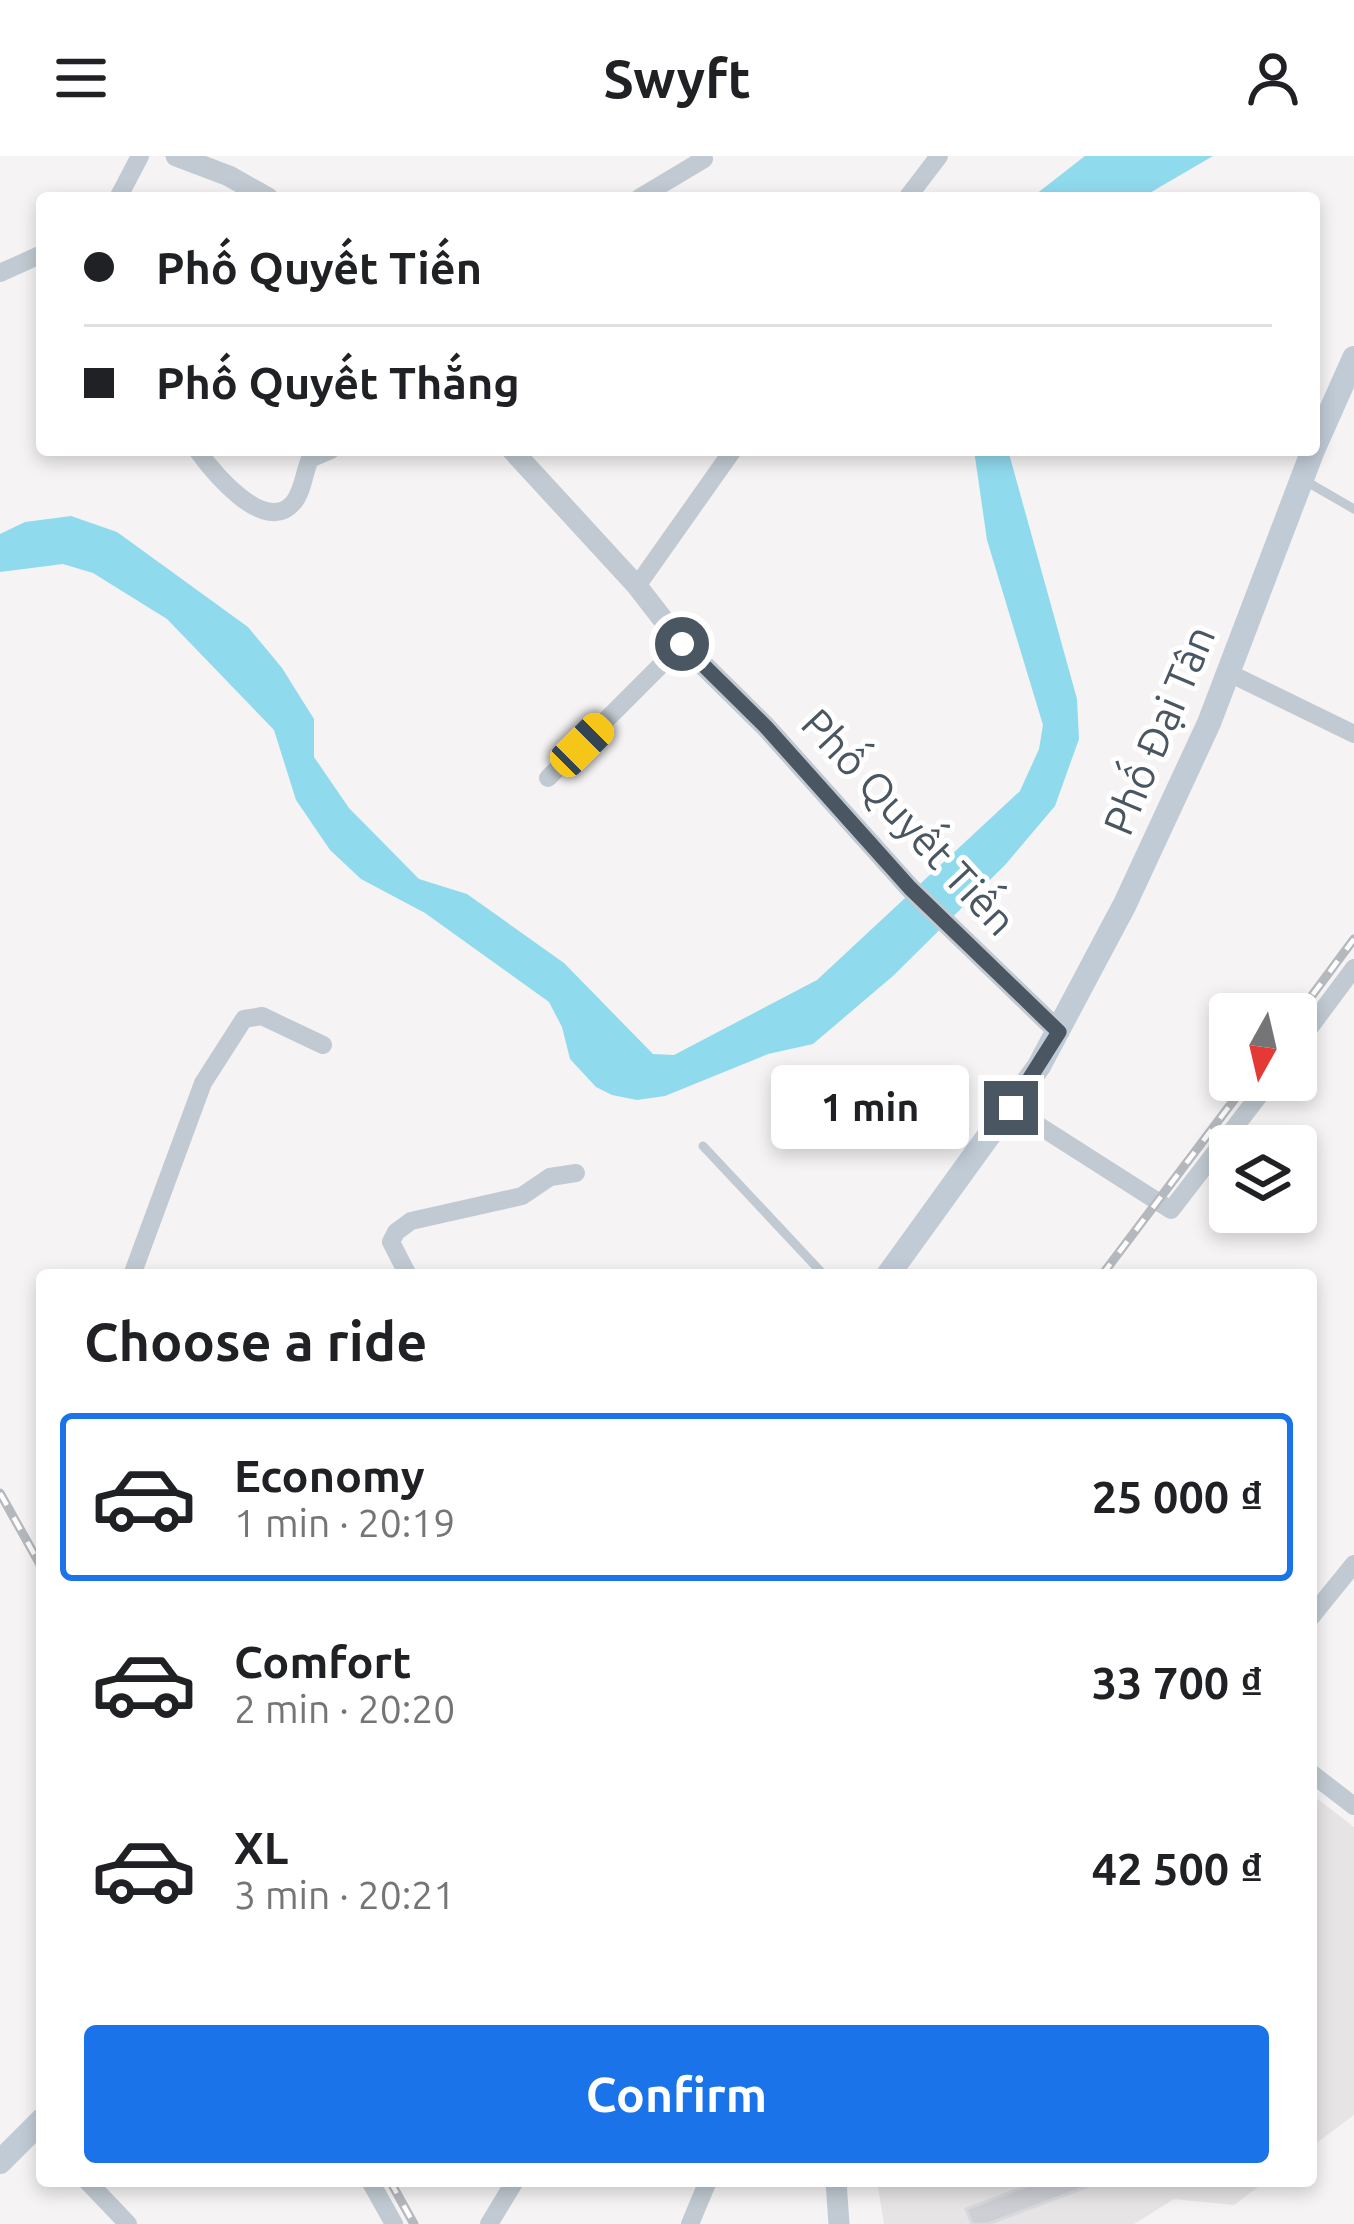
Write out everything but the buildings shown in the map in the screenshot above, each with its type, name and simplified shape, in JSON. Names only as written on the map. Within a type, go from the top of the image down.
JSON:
[{"type":"main road","name":"Phố Đại Tân","points":[[1320,433],[1354,358]]},
{"type":"main road","name":"Phố Đại Tân","points":[[892,1269],[1011,1108],[1059,1032],[1125,904],[1229,673],[1310,456]]},
{"type":"main road","points":[[0,2162],[36,2130]]},
{"type":"street","points":[[121,192],[140,156]]},
{"type":"street","points":[[176,156],[257,192]]},
{"type":"street","points":[[912,192],[939,156]]},
{"type":"street","points":[[648,192],[704,159]]},
{"type":"street","points":[[0,273],[36,257]]},
{"type":"street","points":[[202,456],[230,487],[267,513],[286,510],[298,499],[310,459],[317,456]]},
{"type":"street","name":"Phố Quyết Tiến","points":[[518,456],[637,586],[682,644],[766,727],[910,888],[1059,1032]]},
{"type":"street","points":[[637,586],[729,456]]},
{"type":"street","points":[[548,778],[682,644]]},
{"type":"street","points":[[1229,673],[1354,734]]},
{"type":"street","points":[[1317,1018],[1354,968]]},
{"type":"street","points":[[134,1269],[202,1083],[244,1019],[262,1016],[323,1045]]},
{"type":"street","points":[[1011,1108],[1171,1210],[1255,1101]]},
{"type":"street","points":[[406,1269],[392,1242],[396,1232],[411,1221],[522,1196],[550,1177],[576,1173]]},
{"type":"street","points":[[1317,1610],[1354,1564]]},
{"type":"street","points":[[1317,1777],[1354,1806]]},
{"type":"street","points":[[93,2187],[128,2224]]},
{"type":"street","points":[[373,2187],[394,2224]]},
{"type":"street","points":[[489,2224],[511,2187]]},
{"type":"street","points":[[690,2224],[705,2187]]},
{"type":"street","points":[[836,2187],[839,2224]]},
{"type":"lane","points":[[1300,478],[1354,509]]},
{"type":"lane","points":[[703,1146],[818,1269]]},
{"type":"shaded area","points":[[1317,1799],[1354,1827],[1354,2115],[1317,2143]]},
{"type":"shaded area","points":[[878,2187],[1258,2187],[1234,2205],[1174,2199],[1134,2224],[884,2224]]},
{"type":"water","points":[[1085,156],[1213,156],[1151,192],[1039,192]]},
{"type":"water","points":[[975,456],[1010,456],[1077,699],[1079,739],[1055,806],[1005,865],[893,976],[813,1044],[768,1054],[665,1096],[637,1100],[596,1087],[570,1059],[549,1002],[425,913],[361,879],[330,850],[296,800],[274,730],[167,619],[93,573],[63,564],[0,572],[0,534],[25,522],[71,516],[117,532],[248,627],[282,668],[314,719],[314,757],[349,808],[419,879],[467,894],[564,963],[653,1054],[674,1055],[817,980],[1020,791],[1039,749],[1043,725],[987,540]]},
{"type":"railway","points":[[1314,993],[1354,939]]},
{"type":"railway","points":[[1107,1269],[1233,1101]]},
{"type":"railway","points":[[0,1493],[36,1557]]},
{"type":"railway","points":[[393,2187],[414,2224]]},
{"type":"route","points":[[682,644],[766,727],[910,888],[1059,1032],[1011,1108]]}]
